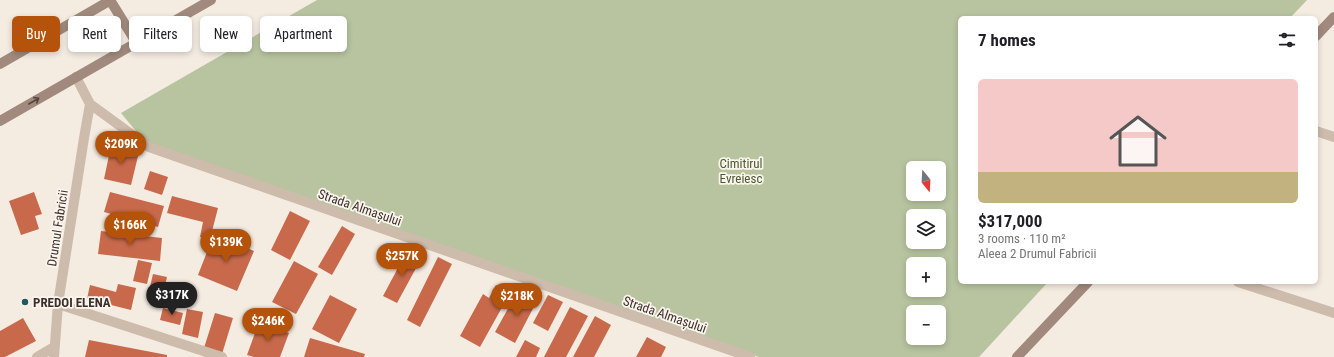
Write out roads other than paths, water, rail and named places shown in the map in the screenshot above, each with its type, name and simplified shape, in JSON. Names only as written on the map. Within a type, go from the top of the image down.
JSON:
[{"type":"main road","points":[[0,64],[111,0],[129,30]]},
{"type":"main road","points":[[182,16],[210,0]]},
{"type":"main road","points":[[1318,34],[1334,17]]},
{"type":"main road","points":[[0,121],[129,46]]},
{"type":"main road","points":[[1017,357],[1086,284]]},
{"type":"street","name":"Strada Almașului","points":[[76,77],[90,104],[149,147],[750,357]]},
{"type":"street","name":"Drumul Fabricii","points":[[54,352],[58,304],[90,104]]},
{"type":"street","points":[[1318,132],[1334,137]]},
{"type":"street","points":[[1244,284],[1334,314]]},
{"type":"street","points":[[58,304],[221,357]]},
{"type":"street","points":[[37,357],[54,352]]},
{"type":"place","name":"PREDOI ELENA","points":[[25,302]]},
{"type":"park label","name":"Cimitirul Evreiesc","points":[[741,170]]}]
